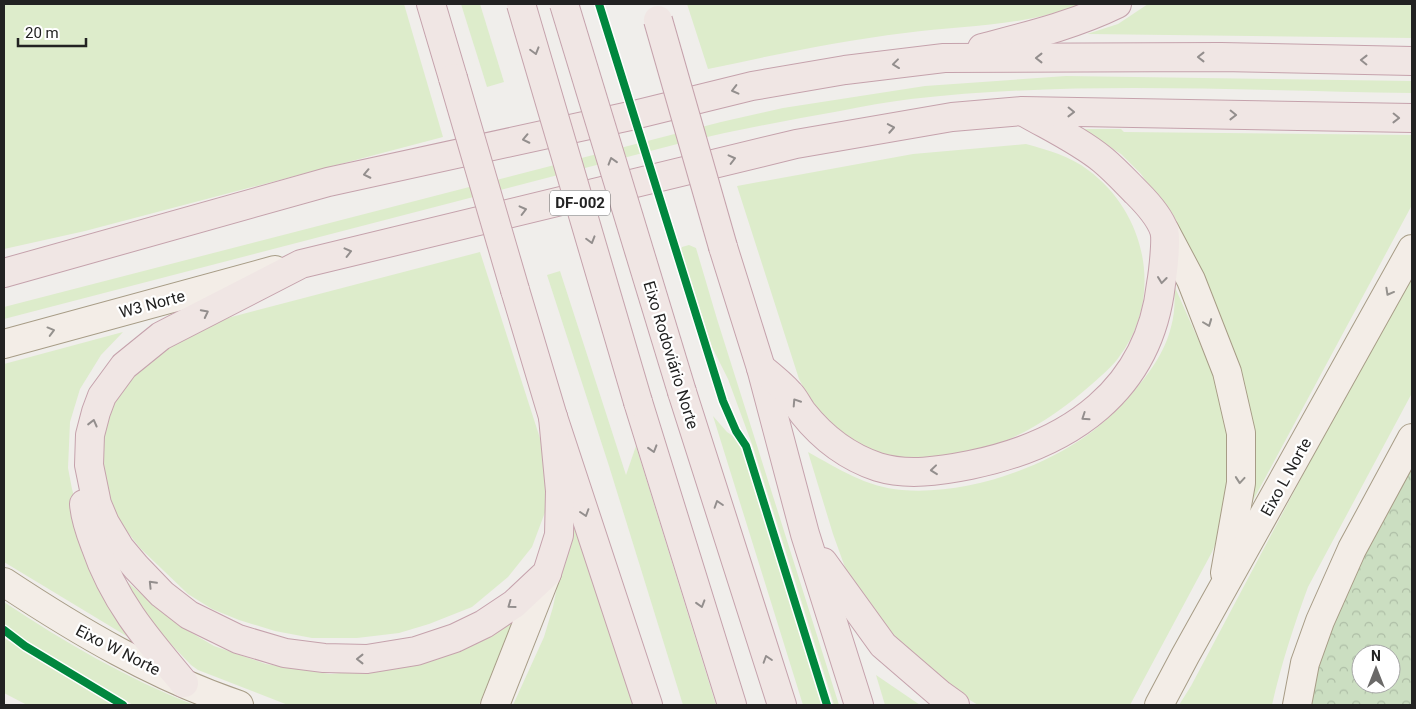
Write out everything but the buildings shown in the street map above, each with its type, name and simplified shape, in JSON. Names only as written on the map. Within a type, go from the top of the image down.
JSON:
[{"type":"highway","points":[[431,4],[553,417],[648,705]]},
{"type":"highway","name":"DF-002","points":[[521,4],[638,402],[732,705]]},
{"type":"highway","name":"Eixo Rodoviário Norte","points":[[564,4],[682,392],[782,705]]},
{"type":"highway","points":[[944,58],[1062,27],[1117,4]]},
{"type":"highway","points":[[655,12],[723,247],[761,368],[806,534],[859,705]]},
{"type":"highway","points":[[4,273],[338,180],[620,118],[752,86],[845,70],[944,58],[1221,57],[1412,61]]},
{"type":"highway","points":[[761,368],[792,396],[802,412],[831,441],[863,461],[879,467],[913,472],[979,463],[1010,454],[1073,426],[1098,409],[1127,378],[1151,332],[1159,305],[1165,231],[1150,206],[1103,160],[1022,111]]},
{"type":"highway","points":[[184,683],[122,605],[106,573],[89,528],[84,506],[89,465],[90,435],[96,412],[102,396],[124,366],[161,336],[301,264],[796,144],[952,117],[1022,111],[1412,118]]},
{"type":"highway","points":[[89,465],[97,504],[105,523],[126,554],[162,594],[189,615],[238,639],[285,652],[324,658],[367,659],[416,651],[455,638],[484,624],[514,604],[547,573],[559,535],[560,491],[553,417]]},
{"type":"highway","points":[[806,534],[828,569],[883,645],[955,705]]},
{"type":"main road","points":[[1165,231],[1191,280],[1227,372],[1241,433],[1241,483],[1222,593]]},
{"type":"main road","name":"Eixo L Norte","points":[[1159,705],[1412,249]]},
{"type":"main road","name":"W3 Norte","points":[[4,344],[301,264]]},
{"type":"main road","points":[[1297,705],[1305,663],[1320,622],[1352,549],[1412,438]]},
{"type":"main road","points":[[496,705],[547,573]]},
{"type":"main road","name":"Eixo W Norte","points":[[4,582],[66,623],[128,658],[239,705]]},
{"type":"green space","points":[[4,4],[404,4],[443,137],[85,231],[4,249]]},
{"type":"green space","points":[[461,4],[480,4],[504,82],[487,87]]},
{"type":"green space","points":[[687,4],[1080,4],[1059,12],[1016,21],[927,30],[856,40],[708,69]]},
{"type":"green space","points":[[1148,4],[1412,4],[1412,38],[1087,34],[1118,24]]},
{"type":"green space","points":[[1066,76],[1412,81],[1412,93],[1098,88],[973,93],[884,103],[762,125],[685,142],[4,319],[4,307],[721,122],[783,108],[925,86]]},
{"type":"green space","points":[[1082,129],[1121,129],[1124,132],[1412,135],[1412,205],[1249,508],[1253,483],[1160,202],[1141,174],[1121,154]]},
{"type":"green space","points":[[1026,144],[1058,154],[1081,165],[1108,188],[1124,209],[1136,233],[1143,258],[1145,283],[1141,309],[1133,334],[1116,361],[1074,399],[1035,426],[993,446],[971,453],[948,457],[901,459],[879,455],[853,443],[831,425],[813,403],[799,379],[737,186],[913,154]]},
{"type":"green space","points":[[689,245],[696,248],[839,705],[834,705],[753,447],[728,379],[712,347],[681,250],[682,247]]},
{"type":"green space","points":[[480,252],[547,460],[547,507],[532,547],[508,577],[472,607],[429,624],[399,633],[357,638],[312,638],[275,631],[212,609],[188,594],[140,548],[114,515],[104,487],[100,446],[114,395],[142,359],[220,320]]},
{"type":"green space","points":[[1412,269],[1412,393],[1308,587],[1288,645],[1272,705],[1179,705],[1191,686]]},
{"type":"green space","points":[[560,271],[626,475],[636,446],[716,705],[683,705],[609,466],[547,275]]},
{"type":"green space","points":[[1174,285],[1220,389],[1234,456],[1223,526],[1212,552],[1130,705],[978,705],[932,677],[896,644],[847,573],[808,452],[842,471],[876,485],[902,490],[925,491],[949,489],[998,478],[1045,460],[1066,449],[1098,427],[1137,388],[1149,372],[1165,346],[1171,327]]},
{"type":"green space","points":[[123,332],[101,355],[80,389],[70,422],[68,468],[81,521],[138,643],[4,562],[4,364]]},
{"type":"green space","points":[[713,416],[727,432],[739,440],[748,463],[823,705],[803,705]]},
{"type":"green space","points":[[1412,460],[1412,705],[1306,705],[1325,641],[1365,549]]},
{"type":"green space","points":[[574,504],[636,705],[513,705],[544,637],[553,607]]},
{"type":"green space","points":[[120,576],[180,626],[214,646],[266,664],[330,674],[394,668],[518,612],[479,705],[288,705],[198,670],[191,665],[143,615]]},
{"type":"green space","points":[[4,602],[96,658],[144,683],[194,705],[133,705],[41,651],[4,626]]},
{"type":"green space","points":[[4,638],[114,705],[27,705],[4,693]]},
{"type":"green space","points":[[876,675],[920,705],[885,705]]},
{"type":"cycle path","points":[[599,4],[723,401],[736,431],[746,446],[827,705]]},
{"type":"cycle path","points":[[4,630],[25,646],[123,705]]}]
